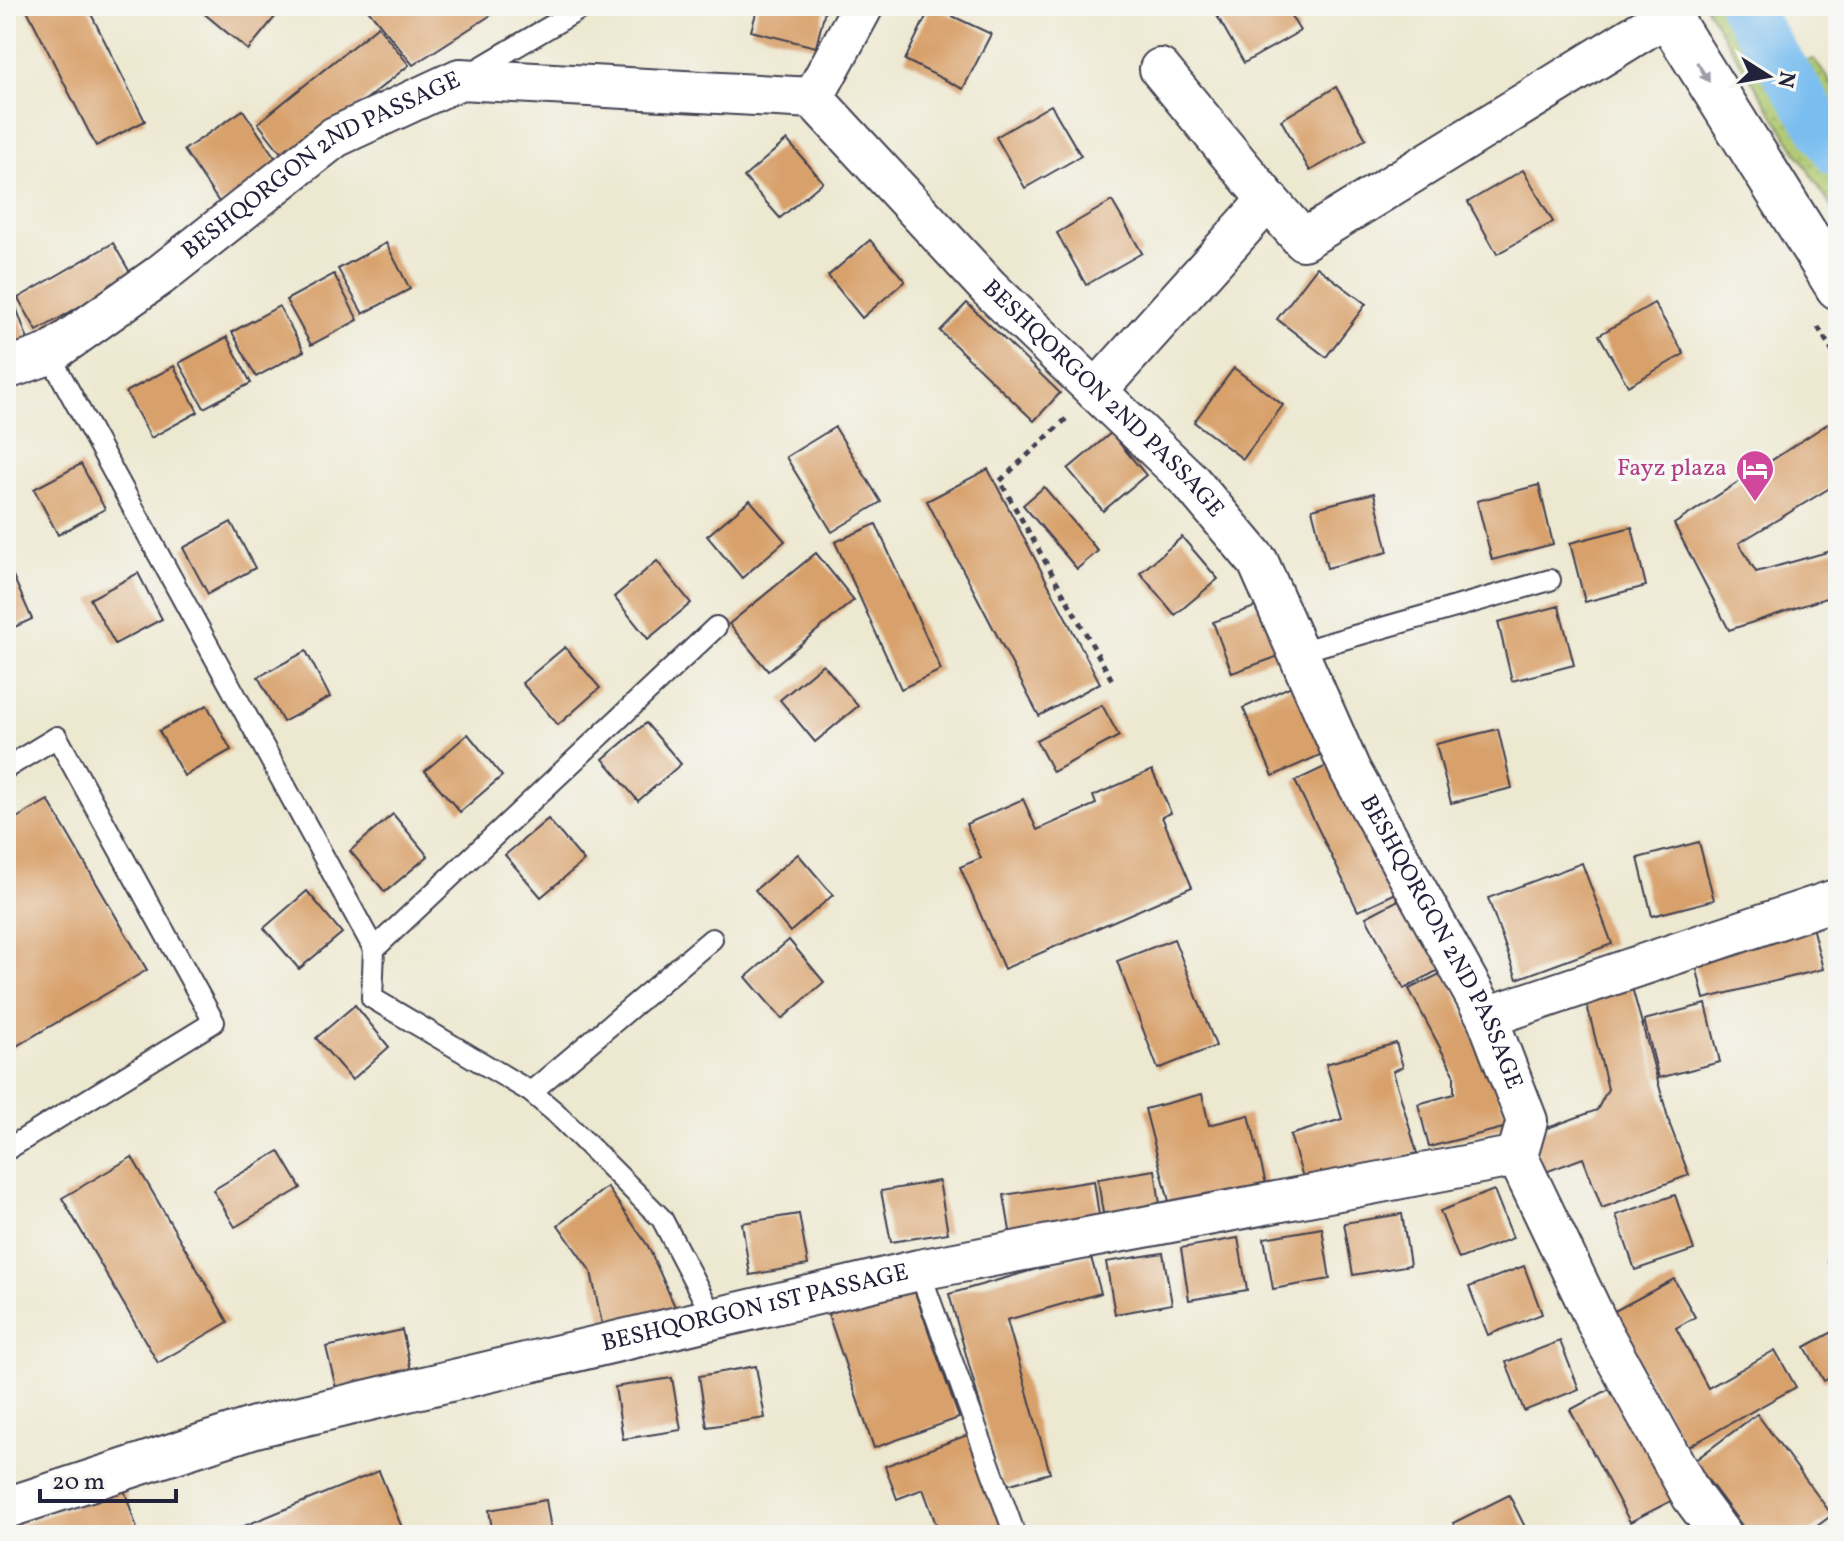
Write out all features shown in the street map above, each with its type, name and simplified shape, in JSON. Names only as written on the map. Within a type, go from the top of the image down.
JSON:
[{"type":"street","points":[[813,98],[863,6]]},
{"type":"street","points":[[1160,69],[1303,240],[1665,10],[1838,287]]},
{"type":"street","name":"BESHQORGON 2ND PASSAGE","points":[[6,369],[49,354],[159,276],[335,137],[460,79],[813,98],[989,288],[1191,482],[1258,562],[1350,770],[1487,1017],[1527,1121],[1517,1156]]},
{"type":"street","points":[[1096,391],[1268,200]]},
{"type":"street","points":[[1487,1017],[1838,899]]},
{"type":"street","points":[[1517,1156],[1600,1329],[1692,1496],[1721,1535]]},
{"type":"street","name":"BESHQORGON 1ST PASSAGE","points":[[6,1508],[255,1427],[919,1270],[1517,1156]]},
{"type":"lane","points":[[460,79],[585,6]]},
{"type":"lane","points":[[49,354],[374,949],[372,998],[531,1092],[556,1113],[662,1219],[714,1319]]},
{"type":"lane","points":[[1298,652],[1550,580]]},
{"type":"lane","points":[[374,949],[716,627]]},
{"type":"lane","points":[[6,768],[57,737],[214,1022],[6,1150]]},
{"type":"lane","points":[[531,1092],[712,939]]},
{"type":"lane","points":[[919,1270],[1015,1535]]},
{"type":"path","points":[[1096,391],[1000,481],[1112,680]]},
{"type":"green space","points":[[1705,6],[1737,6],[1776,66],[1814,59],[1838,93],[1838,218]]},
{"type":"building","points":[[25,6],[87,6],[145,121],[96,146]]},
{"type":"building","points":[[195,6],[284,6],[248,50]]},
{"type":"building","points":[[365,6],[505,6],[413,65]]},
{"type":"building","points":[[758,6],[826,6],[816,47],[751,31]]},
{"type":"building","points":[[931,6],[991,34],[963,89],[905,60]]},
{"type":"building","points":[[1225,6],[1285,6],[1300,31],[1244,63],[1215,12]]},
{"type":"building","points":[[378,26],[409,65],[288,162],[258,123]]},
{"type":"building","points":[[1336,87],[1366,139],[1310,171],[1281,120]]},
{"type":"building","points":[[1051,105],[1081,156],[1025,188],[996,137]]},
{"type":"building","points":[[243,110],[280,165],[221,205],[184,150]]},
{"type":"building","points":[[787,140],[823,182],[780,218],[744,177]]},
{"type":"building","points":[[1523,170],[1553,222],[1497,254],[1468,202]]},
{"type":"building","points":[[1112,201],[1142,253],[1086,285],[1057,233]]},
{"type":"building","points":[[870,240],[905,281],[862,318],[828,276]]},
{"type":"building","points":[[113,243],[132,276],[37,331],[18,298]]},
{"type":"building","points":[[386,243],[410,289],[363,314],[338,269]]},
{"type":"building","points":[[1317,267],[1366,304],[1326,357],[1277,319]]},
{"type":"building","points":[[334,274],[358,320],[311,345],[286,300]]},
{"type":"building","points":[[6,279],[29,343],[6,352]]},
{"type":"building","points":[[967,303],[1060,393],[1034,421],[940,331]]},
{"type":"building","points":[[1654,303],[1684,354],[1628,386],[1599,335]]},
{"type":"building","points":[[279,306],[304,351],[256,377],[232,332]]},
{"type":"building","points":[[227,337],[251,383],[204,408],[179,363]]},
{"type":"building","points":[[174,366],[198,412],[151,438],[126,392]]},
{"type":"building","points":[[1234,368],[1283,405],[1243,459],[1194,422]]},
{"type":"building","name":"Fayz plaza","points":[[1838,417],[1838,483],[1739,543],[1756,572],[1838,549],[1838,594],[1729,630],[1674,524]]},
{"type":"building","points":[[835,427],[881,502],[832,532],[786,457]]},
{"type":"building","points":[[1111,433],[1146,475],[1103,511],[1068,469]]},
{"type":"building","points":[[81,464],[105,509],[58,535],[34,489]]},
{"type":"building","points":[[988,469],[1100,683],[1039,716],[927,501]]},
{"type":"building","points":[[1539,485],[1553,544],[1492,560],[1477,501]]},
{"type":"building","points":[[1044,487],[1098,551],[1077,569],[1023,505]]},
{"type":"building","points":[[1374,493],[1388,552],[1327,568],[1312,509]]},
{"type":"building","points":[[750,500],[785,541],[742,578],[707,536]]},
{"type":"building","points":[[231,522],[255,568],[208,594],[183,548]]},
{"type":"building","points":[[876,524],[941,670],[901,689],[835,542]]},
{"type":"building","points":[[1632,527],[1646,586],[1585,602],[1570,543]]},
{"type":"building","points":[[1182,537],[1218,579],[1175,615],[1140,573]]},
{"type":"building","points":[[816,553],[854,600],[768,671],[729,624]]},
{"type":"building","points":[[6,560],[32,619],[6,631]]},
{"type":"building","points":[[657,561],[691,603],[648,639],[614,597]]},
{"type":"building","points":[[138,573],[162,619],[115,644],[90,599]]},
{"type":"building","points":[[1263,604],[1282,655],[1232,673],[1213,622]]},
{"type":"building","points":[[1559,606],[1574,665],[1512,681],[1498,622]]},
{"type":"building","points":[[565,647],[600,688],[558,725],[522,683]]},
{"type":"building","points":[[306,651],[330,697],[283,722],[258,677]]},
{"type":"building","points":[[823,664],[858,706],[815,742],[780,700]]},
{"type":"building","points":[[1298,683],[1329,751],[1273,776],[1243,708]]},
{"type":"building","points":[[207,705],[231,750],[184,776],[159,731]]},
{"type":"building","points":[[1102,705],[1119,736],[1053,772],[1036,740]]},
{"type":"building","points":[[646,723],[681,764],[638,801],[603,759]]},
{"type":"building","points":[[1498,729],[1512,788],[1451,803],[1436,744]]},
{"type":"building","points":[[468,734],[502,776],[460,812],[425,771]]},
{"type":"building","points":[[1333,763],[1396,893],[1358,911],[1295,781]]},
{"type":"building","points":[[1152,770],[1171,813],[1162,817],[1192,887],[1004,969],[960,867],[981,858],[966,824],[1023,799],[1037,830],[1096,804],[1093,796]]},
{"type":"building","points":[[48,800],[147,970],[6,1052],[6,824]]},
{"type":"building","points":[[393,814],[428,856],[385,892],[350,851]]},
{"type":"building","points":[[548,819],[584,861],[541,897],[505,855]]},
{"type":"building","points":[[1699,842],[1714,900],[1652,916],[1638,858]]},
{"type":"building","points":[[798,854],[833,895],[790,932],[755,890]]},
{"type":"building","points":[[1582,863],[1612,944],[1517,979],[1488,898]]},
{"type":"building","points":[[307,891],[342,933],[299,969],[264,928]]},
{"type":"building","points":[[1406,896],[1444,967],[1404,989],[1366,917]]},
{"type":"building","points":[[1811,923],[1823,969],[1704,999],[1693,953]]},
{"type":"building","points":[[1174,939],[1216,1046],[1158,1069],[1117,961]]},
{"type":"building","points":[[789,940],[824,982],[782,1019],[746,977]]},
{"type":"building","points":[[1446,971],[1511,1126],[1429,1147],[1418,1104],[1454,1094],[1454,1074],[1409,989]]},
{"type":"building","points":[[1631,984],[1670,1125],[1689,1175],[1602,1208],[1583,1158],[1543,1173],[1534,1133],[1597,1110],[1608,1089],[1585,997]]},
{"type":"building","points":[[1706,1004],[1720,1062],[1659,1078],[1644,1020]]},
{"type":"building","points":[[355,1005],[389,1047],[352,1080],[316,1038]]},
{"type":"building","points":[[1396,1043],[1403,1067],[1393,1071],[1417,1153],[1306,1187],[1290,1135],[1342,1119],[1326,1064]]},
{"type":"building","points":[[1202,1094],[1209,1125],[1249,1115],[1266,1184],[1171,1209],[1145,1109]]},
{"type":"building","points":[[279,1151],[301,1188],[235,1227],[213,1190]]},
{"type":"building","points":[[132,1157],[228,1322],[158,1363],[62,1198]]},
{"type":"building","points":[[1155,1170],[1161,1211],[1104,1220],[1098,1179]]},
{"type":"building","points":[[939,1181],[948,1233],[891,1242],[881,1191]]},
{"type":"building","points":[[1094,1181],[1100,1223],[1011,1237],[1004,1195]]},
{"type":"building","points":[[607,1187],[648,1246],[676,1309],[604,1333],[591,1272],[558,1225]]},
{"type":"building","points":[[1494,1190],[1513,1238],[1459,1259],[1440,1211]]},
{"type":"building","points":[[1675,1195],[1694,1250],[1635,1270],[1616,1215]]},
{"type":"building","points":[[799,1214],[808,1265],[750,1275],[742,1223]]},
{"type":"building","points":[[1402,1214],[1410,1265],[1353,1275],[1344,1223]]},
{"type":"building","points":[[1322,1228],[1330,1279],[1273,1289],[1264,1238]]},
{"type":"building","points":[[1238,1238],[1247,1290],[1189,1300],[1181,1248]]},
{"type":"building","points":[[1163,1253],[1172,1304],[1115,1314],[1106,1262]]},
{"type":"building","points":[[1090,1254],[1101,1293],[1007,1320],[1050,1473],[1003,1486],[949,1294]]},
{"type":"building","points":[[1838,1256],[1838,1281],[1828,1262]]},
{"type":"building","points":[[1524,1266],[1542,1314],[1488,1335],[1469,1287]]},
{"type":"building","points":[[1674,1279],[1695,1317],[1676,1328],[1708,1388],[1775,1350],[1796,1387],[1686,1448],[1611,1313]]},
{"type":"building","points":[[912,1284],[959,1418],[874,1448],[828,1314]]},
{"type":"building","points":[[1838,1329],[1838,1373],[1824,1381],[1805,1347]]},
{"type":"building","points":[[402,1330],[413,1379],[338,1396],[326,1347]]},
{"type":"building","points":[[1560,1341],[1579,1389],[1524,1411],[1506,1362]]},
{"type":"building","points":[[756,1366],[765,1418],[707,1427],[699,1376]]},
{"type":"building","points":[[672,1378],[681,1430],[623,1439],[615,1387]]},
{"type":"building","points":[[1613,1387],[1673,1500],[1630,1522],[1570,1410]]},
{"type":"building","points":[[1757,1414],[1832,1515],[1805,1535],[1749,1535],[1694,1461]]},
{"type":"building","points":[[970,1434],[1008,1535],[940,1535],[923,1489],[897,1499],[885,1466]]},
{"type":"building","points":[[379,1471],[405,1535],[222,1535]]},
{"type":"building","points":[[124,1489],[139,1535],[12,1535],[10,1528]]},
{"type":"building","points":[[1509,1495],[1529,1535],[1459,1535],[1453,1523]]},
{"type":"building","points":[[546,1500],[552,1535],[493,1535],[489,1510]]},
{"type":"waterway","points":[[1743,6],[1838,153]]},
{"type":"place","name":"Fayz plaza","points":[[1755,503]]}]
